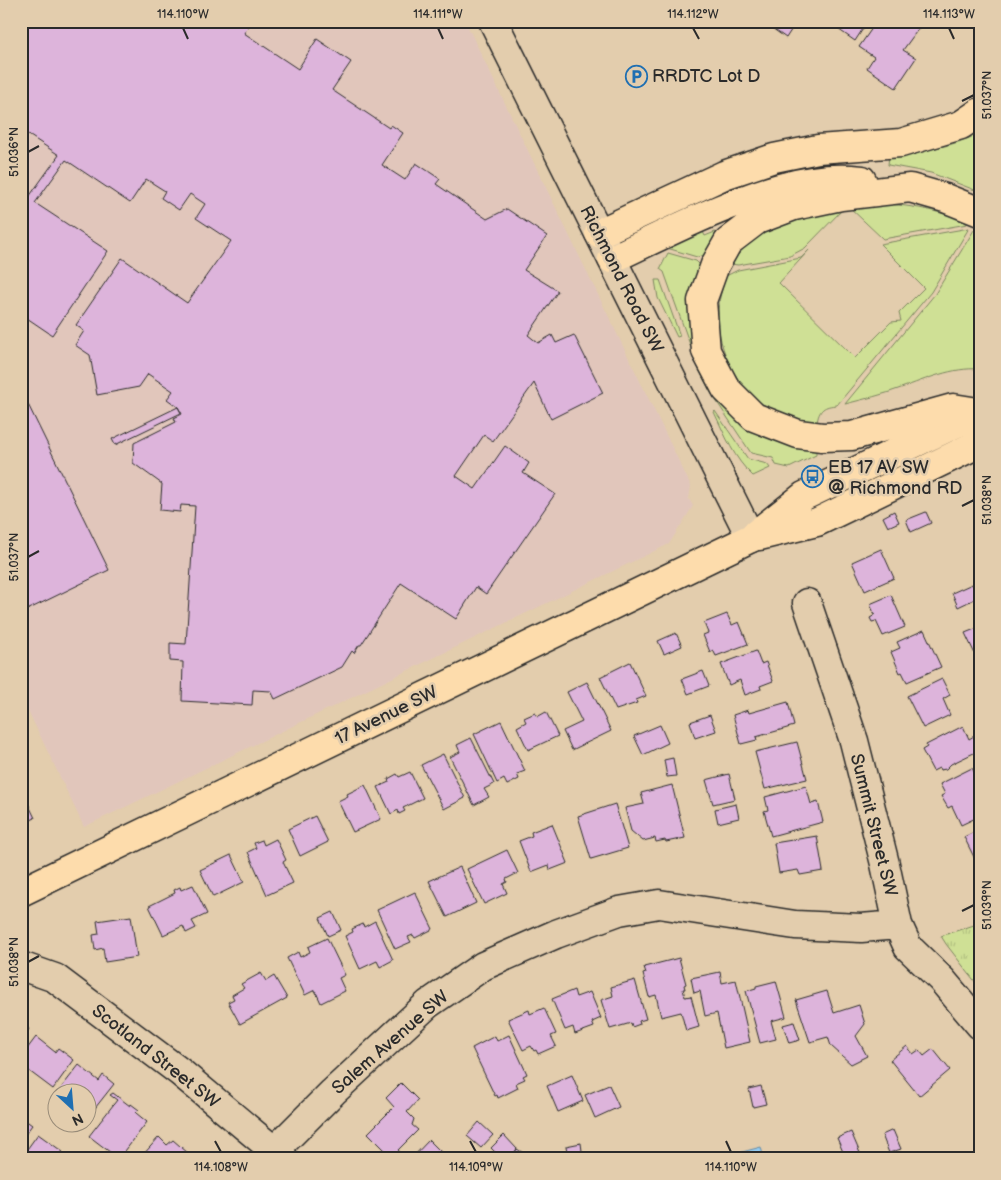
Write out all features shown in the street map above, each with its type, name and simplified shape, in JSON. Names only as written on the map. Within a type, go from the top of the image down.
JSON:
[{"type":"main road","points":[[599,233],[724,176],[774,158],[818,149],[901,143],[961,126],[980,112]]},
{"type":"main road","points":[[612,259],[732,204],[766,191],[812,180],[860,179],[910,188],[945,198],[980,212]]},
{"type":"main road","points":[[910,188],[841,196],[794,206],[757,220],[728,242],[715,265],[702,301],[706,351],[726,389],[754,417],[798,434],[822,437],[852,436],[952,408],[979,412]]},
{"type":"main road","name":"17 Avenue SW","points":[[751,538],[804,496],[979,412]]},
{"type":"main road","name":"17 Avenue SW","points":[[21,892],[751,538],[818,522],[980,443]]},
{"type":"street","name":"Richmond Road SW","points":[[493,21],[751,538]]},
{"type":"street","name":"Summit Street SW","points":[[807,603],[854,741],[885,864],[898,925],[908,947],[942,980],[980,1025]]},
{"type":"street","name":"Salem Avenue SW","points":[[280,1154],[333,1092],[428,1004],[483,966],[556,934],[619,911],[658,904],[794,925],[861,928],[898,925]]},
{"type":"street","name":"Scotland Street SW","points":[[21,966],[55,978],[180,1072],[280,1154]]},
{"type":"shaded area","points":[[21,21],[465,21],[691,486],[689,499],[693,506],[669,544],[84,827],[21,696]]},
{"type":"green space","points":[[980,133],[980,192],[931,173],[888,165],[889,155],[947,145]]},
{"type":"green space","points":[[855,203],[898,205],[926,209],[967,222],[967,224],[883,239],[847,205],[805,248],[790,256],[738,265],[731,264],[757,235],[786,218],[818,208]]},
{"type":"green space","points":[[969,228],[931,292],[837,405],[825,407],[821,411],[817,423],[781,413],[758,401],[731,368],[721,341],[718,314],[720,295],[726,276],[738,270],[801,258],[809,250],[779,283],[855,358],[891,322],[901,321],[899,313],[924,288],[880,244]]},
{"type":"green space","points":[[980,228],[980,369],[950,372],[887,393],[845,404],[935,294],[974,230]]},
{"type":"green space","points":[[703,232],[705,236],[715,232],[718,237],[706,255],[697,257],[667,248],[682,236],[684,240]]},
{"type":"green space","points":[[668,253],[696,261],[701,266],[698,358],[816,450],[816,455],[789,468],[776,465],[773,458],[751,453],[711,393],[699,370],[664,272],[660,269]]},
{"type":"green space","points":[[655,280],[660,280],[680,336],[677,337],[658,298]]},
{"type":"green space","points":[[715,411],[748,459],[767,464],[770,468],[753,476],[746,469],[730,446]]},
{"type":"green space","points":[[980,923],[980,988],[941,936]]},
{"type":"water","points":[[761,1147],[764,1159],[743,1159],[742,1152]]},
{"type":"building","points":[[21,21],[252,21],[244,33],[298,69],[317,39],[351,62],[332,90],[389,128],[391,125],[403,133],[382,165],[405,180],[416,163],[440,179],[436,184],[487,219],[507,209],[547,236],[524,270],[558,291],[528,335],[538,343],[552,335],[556,343],[574,335],[603,393],[551,419],[534,383],[493,441],[484,435],[456,476],[475,489],[505,446],[529,463],[523,473],[555,494],[486,594],[476,587],[456,619],[401,583],[361,645],[359,645],[354,653],[352,651],[342,667],[275,699],[271,691],[253,690],[252,705],[182,701],[183,662],[170,661],[170,643],[186,644],[195,506],[181,505],[180,512],[160,510],[162,484],[133,463],[134,443],[176,422],[174,418],[182,414],[178,407],[167,399],[173,391],[148,374],[139,387],[97,395],[90,355],[75,345],[84,331],[76,325],[122,258],[187,303],[231,241],[196,218],[205,204],[190,194],[179,210],[161,198],[165,191],[146,179],[130,203],[66,160],[35,203],[108,251],[52,335],[21,314],[21,208],[59,155],[21,130]]},
{"type":"building","points":[[762,21],[797,21],[786,38]]},
{"type":"building","points":[[839,21],[868,21],[855,41],[835,27]]},
{"type":"building","points":[[877,21],[924,21],[903,50],[916,58],[896,88],[867,68],[874,57],[859,47]]},
{"type":"building","points":[[21,390],[109,570],[21,613]]},
{"type":"building","points":[[178,407],[181,413],[115,445],[112,439]]},
{"type":"building","points":[[894,511],[899,522],[888,527],[883,517]]},
{"type":"building","points":[[926,512],[931,523],[911,532],[906,520]]},
{"type":"building","points":[[881,549],[894,578],[865,591],[852,562]]},
{"type":"building","points":[[972,584],[979,597],[958,607],[952,593]]},
{"type":"building","points":[[891,595],[905,627],[883,636],[876,621],[872,622],[870,618],[875,615],[870,604]]},
{"type":"building","points":[[727,614],[732,625],[739,622],[748,644],[716,656],[713,650],[710,652],[703,635],[708,633],[704,623]]},
{"type":"building","points":[[980,627],[980,652],[975,654],[965,633]]},
{"type":"building","points":[[924,630],[941,667],[907,682],[902,672],[900,673],[891,652],[900,648],[897,642]]},
{"type":"building","points":[[676,633],[682,646],[664,654],[658,641]]},
{"type":"building","points":[[756,651],[761,664],[766,662],[773,681],[760,686],[761,689],[745,695],[740,680],[729,685],[721,664]]},
{"type":"building","points":[[630,662],[646,696],[636,700],[637,703],[616,710],[600,677]]},
{"type":"building","points":[[703,671],[709,686],[688,694],[682,679]]},
{"type":"building","points":[[942,679],[950,695],[943,699],[950,715],[923,728],[907,696]]},
{"type":"building","points":[[587,682],[611,731],[572,750],[563,731],[582,722],[567,692]]},
{"type":"building","points":[[788,702],[794,726],[756,737],[757,740],[741,744],[733,715],[748,710],[749,713]]},
{"type":"building","points":[[546,712],[558,736],[528,750],[517,727],[526,722],[524,718],[535,713],[537,717]]},
{"type":"building","points":[[710,715],[716,731],[695,738],[690,722]]},
{"type":"building","points":[[501,721],[525,771],[517,774],[519,779],[507,785],[504,779],[497,783],[474,734]]},
{"type":"building","points":[[660,725],[668,743],[643,755],[634,736]]},
{"type":"building","points":[[963,726],[969,739],[974,736],[980,750],[951,764],[946,769],[940,770],[939,768],[933,771],[922,750],[927,747],[926,745]]},
{"type":"building","points":[[471,738],[494,784],[484,789],[489,797],[474,805],[450,757],[460,752],[457,745]]},
{"type":"building","points":[[797,742],[807,779],[765,789],[755,752]]},
{"type":"building","points":[[443,754],[465,798],[444,809],[421,765]]},
{"type":"building","points":[[673,758],[676,776],[667,777],[664,760]]},
{"type":"building","points":[[972,768],[980,783],[980,816],[961,825],[952,806],[948,808],[941,796],[945,794],[940,784]]},
{"type":"building","points":[[410,772],[423,798],[403,808],[405,811],[399,814],[398,810],[391,814],[378,787],[389,782],[388,779],[397,774],[399,777]]},
{"type":"building","points":[[729,774],[735,799],[713,804],[706,780]]},
{"type":"building","points":[[365,785],[381,819],[353,832],[338,801]]},
{"type":"building","points":[[672,785],[685,838],[666,842],[665,840],[656,842],[655,838],[643,841],[631,831],[625,808],[644,804],[641,793]]},
{"type":"building","points":[[806,786],[811,804],[818,802],[823,822],[771,836],[764,811],[768,810],[765,797]]},
{"type":"building","points":[[21,789],[35,818],[21,825]]},
{"type":"building","points":[[615,804],[628,848],[591,859],[578,816]]},
{"type":"building","points":[[736,804],[739,818],[718,823],[715,809]]},
{"type":"building","points":[[315,816],[328,842],[300,856],[288,829]]},
{"type":"building","points":[[552,824],[568,863],[550,870],[549,865],[531,872],[519,841],[532,836],[531,832]]},
{"type":"building","points":[[980,829],[980,869],[964,837]]},
{"type":"building","points":[[817,836],[823,871],[800,875],[798,870],[779,873],[774,843]]},
{"type":"building","points":[[276,839],[286,860],[283,862],[293,883],[267,895],[248,852],[256,848],[254,843],[262,840],[264,845]]},
{"type":"building","points":[[507,850],[518,873],[506,879],[507,882],[503,884],[507,893],[484,904],[467,869]]},
{"type":"building","points":[[231,855],[244,882],[213,897],[200,870]]},
{"type":"building","points":[[460,867],[476,903],[447,917],[429,881]]},
{"type":"building","points":[[193,885],[207,914],[192,921],[196,928],[186,933],[183,926],[163,935],[149,906],[175,893],[174,890],[180,887],[181,890]]},
{"type":"building","points":[[415,892],[433,929],[415,938],[413,935],[408,937],[411,942],[395,949],[377,910]]},
{"type":"building","points":[[333,912],[341,930],[328,936],[320,918]]},
{"type":"building","points":[[131,916],[137,957],[105,962],[103,948],[95,950],[93,935],[99,934],[97,921]]},
{"type":"building","points":[[375,921],[393,960],[380,967],[377,961],[360,969],[345,936],[353,932],[352,929],[363,924],[364,927]]},
{"type":"building","points":[[327,938],[345,975],[339,978],[345,991],[321,1003],[315,990],[305,995],[287,958],[298,952],[300,957],[310,952],[308,947]]},
{"type":"building","points":[[679,958],[686,984],[684,985],[685,989],[683,989],[685,997],[691,996],[699,1027],[686,1031],[681,1012],[661,1017],[656,995],[649,997],[643,974],[646,973],[644,967]]},
{"type":"building","points":[[720,972],[722,983],[736,980],[750,1042],[724,1048],[717,1013],[705,1016],[700,991],[694,993],[691,978]]},
{"type":"building","points":[[261,973],[266,981],[274,976],[287,998],[240,1024],[228,1002],[234,999],[232,995],[244,988],[241,984]]},
{"type":"building","points":[[635,980],[646,1019],[639,1021],[640,1024],[632,1027],[631,1023],[610,1029],[601,1000],[613,996],[611,987]]},
{"type":"building","points":[[776,981],[786,1017],[771,1021],[776,1039],[760,1043],[746,991],[756,988],[756,986]]},
{"type":"building","points":[[574,990],[576,997],[590,992],[601,1018],[592,1022],[594,1027],[575,1034],[573,1027],[565,1030],[552,999]]},
{"type":"building","points":[[827,991],[834,1013],[859,1005],[865,1024],[856,1036],[867,1056],[851,1064],[831,1046],[828,1037],[810,1042],[796,1000]]},
{"type":"building","points":[[544,1008],[556,1034],[551,1036],[556,1046],[538,1054],[531,1046],[523,1050],[508,1019],[529,1010],[530,1014]]},
{"type":"building","points":[[794,1022],[800,1040],[789,1043],[783,1025]]},
{"type":"building","points":[[21,1024],[29,1029],[21,1040]]},
{"type":"building","points":[[509,1035],[527,1074],[523,1076],[525,1079],[516,1083],[518,1088],[498,1098],[497,1095],[495,1096],[472,1048],[495,1036],[497,1041]]},
{"type":"building","points":[[36,1037],[55,1052],[58,1048],[74,1060],[58,1082],[48,1082],[48,1085],[21,1065],[21,1057]]},
{"type":"building","points":[[907,1046],[913,1054],[919,1050],[924,1056],[933,1049],[950,1070],[919,1096],[890,1060]]},
{"type":"building","points":[[79,1065],[99,1081],[103,1075],[114,1084],[98,1104],[98,1082],[66,1082]]},
{"type":"building","points":[[572,1075],[583,1101],[558,1112],[547,1086]]},
{"type":"building","points":[[401,1083],[418,1100],[407,1112],[414,1119],[412,1125],[418,1130],[398,1150],[402,1154],[399,1157],[394,1152],[391,1156],[368,1133],[394,1107],[386,1098]]},
{"type":"building","points":[[609,1085],[619,1107],[595,1118],[585,1095]]},
{"type":"building","points":[[761,1086],[766,1104],[753,1107],[749,1089]]},
{"type":"building","points":[[113,1093],[130,1106],[131,1104],[139,1110],[136,1113],[147,1122],[119,1159],[89,1136],[92,1132],[98,1132],[98,1124],[117,1100],[110,1095]]},
{"type":"building","points":[[21,1117],[32,1125],[21,1140]]},
{"type":"building","points":[[479,1122],[493,1135],[481,1148],[467,1136]]},
{"type":"building","points":[[893,1130],[901,1149],[889,1153],[882,1135]]},
{"type":"building","points":[[851,1132],[860,1153],[846,1159],[837,1138]]},
{"type":"building","points":[[38,1134],[63,1152],[58,1159],[34,1159],[25,1152]]},
{"type":"building","points":[[504,1135],[517,1149],[510,1159],[496,1159],[498,1155],[491,1148]]},
{"type":"building","points":[[159,1137],[167,1145],[173,1140],[188,1153],[183,1159],[145,1159],[142,1156]]},
{"type":"building","points":[[429,1140],[441,1152],[434,1159],[411,1159]]},
{"type":"building","points":[[581,1143],[583,1159],[568,1159],[566,1146]]},
{"type":"building","points":[[517,1149],[533,1159],[510,1159]]},
{"type":"building","points":[[952,1154],[955,1159],[941,1159]]},
{"type":"place","name":"RRDTC Lot D","points":[[636,76]]},
{"type":"place","name":"EB 17 AV SW @ Richmond RD","points":[[812,477]]}]
